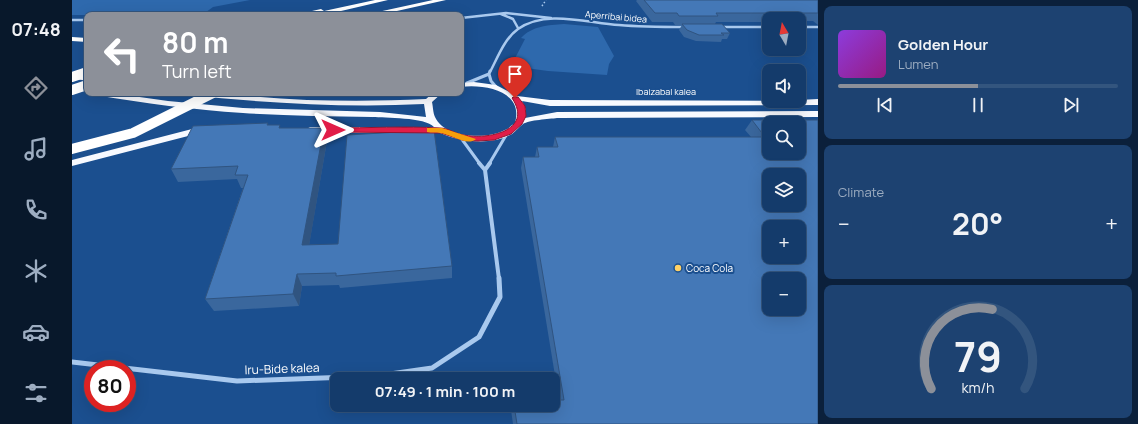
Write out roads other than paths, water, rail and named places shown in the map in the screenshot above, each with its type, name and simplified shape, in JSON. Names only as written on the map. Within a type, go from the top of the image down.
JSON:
[{"type":"highway","points":[[329,12],[385,0]]},
{"type":"highway","points":[[383,12],[445,0]]},
{"type":"highway","points":[[406,12],[445,0]]},
{"type":"highway","points":[[317,12],[368,4]]},
{"type":"highway","points":[[72,40],[84,40]]},
{"type":"highway","points":[[72,77],[84,73]]},
{"type":"highway","points":[[72,77],[84,79]]},
{"type":"highway","points":[[428,101],[429,117],[432,122],[442,130],[462,138],[478,139],[494,137],[508,132],[519,122],[522,116],[521,106],[515,98],[497,88],[478,84],[464,85]]},
{"type":"highway","points":[[72,90],[84,87]]},
{"type":"highway","points":[[72,90],[84,92]]},
{"type":"highway","points":[[115,96],[211,108],[291,113],[397,116],[432,122]]},
{"type":"highway","points":[[72,149],[133,133],[207,96]]},
{"type":"highway","points":[[224,96],[297,102],[377,104],[428,101],[434,96]]},
{"type":"highway","name":"Ibaizabal kalea","points":[[515,98],[550,103],[818,102]]},
{"type":"highway","points":[[519,122],[557,115],[818,114]]},
{"type":"highway","points":[[301,130],[442,130]]},
{"type":"highway","points":[[72,163],[89,160],[192,132],[215,131]]},
{"type":"street","points":[[496,13],[513,19],[518,28],[509,39],[489,74],[490,81],[497,88]]},
{"type":"street","points":[[464,18],[496,13],[532,14],[556,19]]},
{"type":"street","name":"Aperribai bidea","points":[[518,28],[531,23],[556,19],[618,25],[690,27]]},
{"type":"street","points":[[72,20],[84,20]]},
{"type":"street","points":[[712,27],[762,27]]},
{"type":"street","points":[[806,27],[818,27]]},
{"type":"street","points":[[464,84],[489,74]]},
{"type":"street","points":[[462,138],[485,170],[508,132]]},
{"type":"street","name":"Iru-Bide kalea","points":[[72,362],[237,381],[376,376],[432,368],[479,337],[500,297],[498,260],[485,170]]},
{"type":"place","name":"Coca Cola","points":[[678,268]]}]
